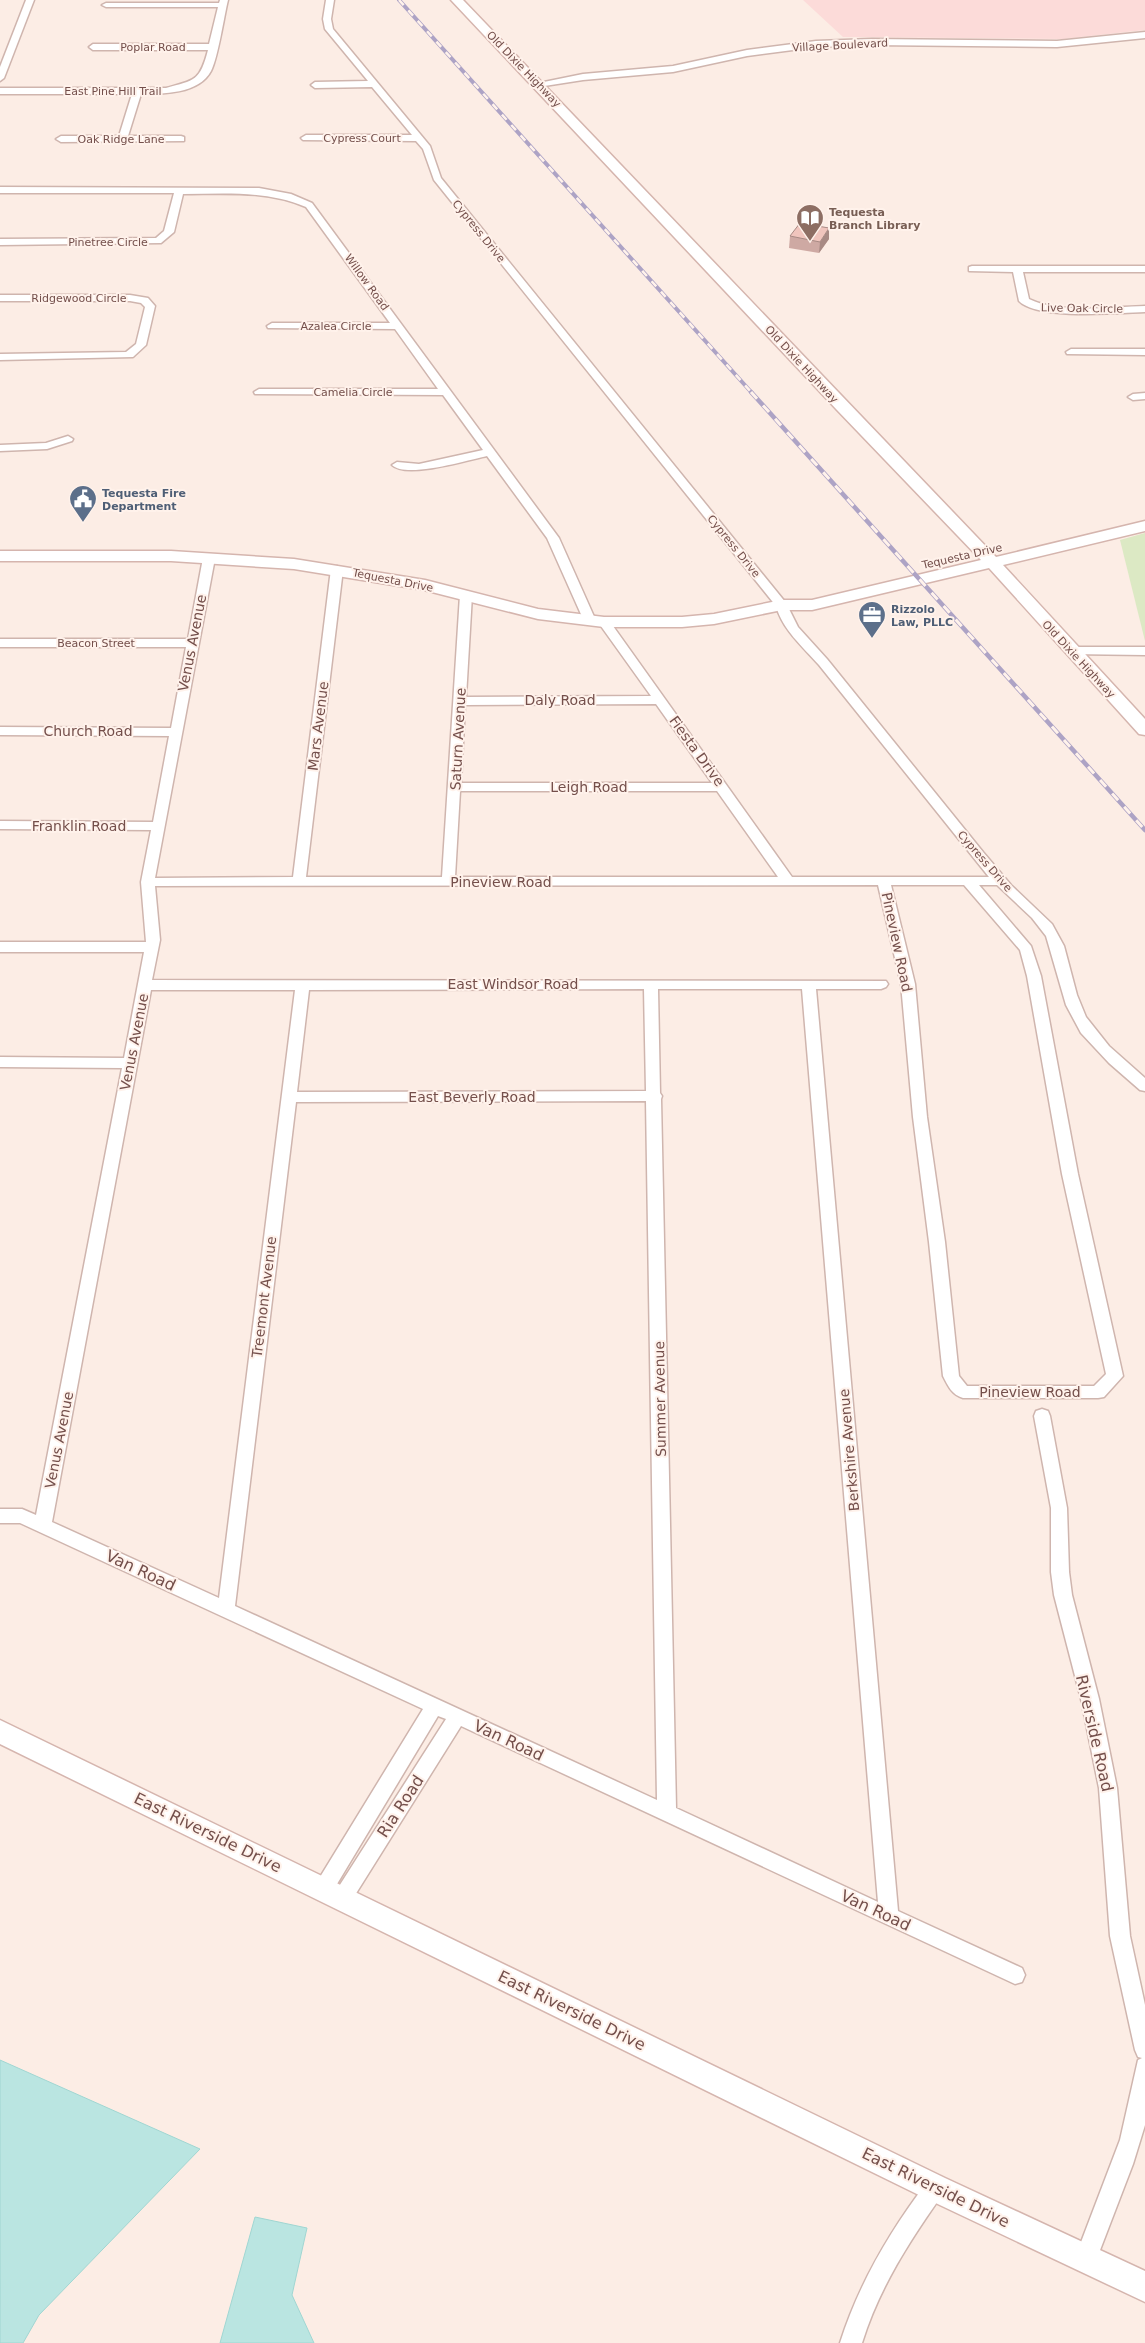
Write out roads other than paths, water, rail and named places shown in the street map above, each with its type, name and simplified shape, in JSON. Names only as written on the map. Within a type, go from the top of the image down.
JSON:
[{"type":"street","points":[[0,78],[30,0]]},
{"type":"street","name":"Old Dixie Highway","points":[[457,0],[842,407],[987,557],[1145,730]]},
{"type":"street","name":"Cypress Drive","points":[[330,2],[327,19],[329,29],[419,138],[431,156],[437,178],[782,605],[784,618],[999,878],[1042,921],[1057,944],[1063,961],[1071,999],[1083,1024],[1110,1056],[1145,1086]]},
{"type":"street","points":[[106,5],[223,3]]},
{"type":"street","name":"East Pine Hill Trail","points":[[0,91],[166,90],[197,81],[206,74],[223,3]]},
{"type":"street","name":"Village Boulevard","points":[[538,84],[583,76],[674,69],[747,53],[816,44],[872,42],[1058,44],[1145,35]]},
{"type":"street","name":"Poplar Road","points":[[93,47],[212,47]]},
{"type":"street","points":[[315,85],[374,84]]},
{"type":"street","points":[[123,139],[137,91]]},
{"type":"street","name":"Oak Ridge Lane","points":[[61,138],[181,139]]},
{"type":"street","name":"Cypress Court","points":[[306,138],[419,138]]},
{"type":"street","name":"Willow Road","points":[[0,190],[266,192],[288,196],[304,202],[315,212],[553,538],[597,622]]},
{"type":"street","name":"Pinetree Circle","points":[[0,242],[158,241],[169,232],[179,191]]},
{"type":"street","points":[[972,268],[1145,268]]},
{"type":"street","name":"Live Oak Circle","points":[[1017,269],[1024,301],[1030,306],[1047,309],[1145,309]]},
{"type":"street","name":"Ridgewood Circle","points":[[0,298],[130,298],[144,300],[150,306],[141,345],[129,355],[0,356]]},
{"type":"street","name":"Azalea Circle","points":[[272,326],[399,326]]},
{"type":"street","points":[[1071,352],[1145,352]]},
{"type":"street","name":"Camelia Circle","points":[[259,392],[447,392]]},
{"type":"street","points":[[1133,397],[1145,396]]},
{"type":"street","points":[[0,448],[47,446],[68,439]]},
{"type":"street","points":[[397,465],[419,468],[491,452]]},
{"type":"street","name":"Tequesta Drive","points":[[0,556],[208,558],[337,569],[466,595],[538,614],[597,622],[688,622],[723,618],[782,605],[812,605],[1145,513]]},
{"type":"street","name":"Tequesta Drive","points":[[987,557],[1145,526]]},
{"type":"street","name":"Venus Avenue","points":[[43,1526],[145,985],[154,926],[148,899],[148,882],[208,558]]},
{"type":"street","name":"Mars Avenue","points":[[299,882],[337,569]]},
{"type":"street","name":"Saturn Avenue","points":[[448,882],[456,788],[466,595]]},
{"type":"street","name":"Fiesta Drive","points":[[597,622],[660,700],[788,881]]},
{"type":"street","name":"Beacon Street","points":[[0,643],[193,642]]},
{"type":"street","points":[[1072,651],[1145,651]]},
{"type":"street","name":"Daly Road","points":[[461,701],[660,700]]},
{"type":"street","name":"Church Road","points":[[0,731],[176,732]]},
{"type":"street","name":"Leigh Road","points":[[456,788],[723,787]]},
{"type":"street","name":"Franklin Road","points":[[0,826],[158,826]]},
{"type":"street","name":"Pineview Road","points":[[148,882],[884,882],[968,881],[999,878]]},
{"type":"street","name":"Pineview Road","points":[[884,882],[908,984],[920,1117],[937,1242],[951,1376],[955,1385],[963,1392],[1098,1392],[1115,1376],[1070,1174],[1034,976],[1026,949],[968,881]]},
{"type":"street","points":[[0,947],[151,948]]},
{"type":"street","name":"Summer Avenue","points":[[651,984],[667,1814]]},
{"type":"street","name":"Berkshire Avenue","points":[[809,984],[888,1915]]},
{"type":"street","name":"East Windsor Road","points":[[145,985],[881,984]]},
{"type":"street","name":"Treemont Avenue","points":[[226,1609],[303,985]]},
{"type":"street","points":[[0,1062],[130,1063]]},
{"type":"street","name":"East Beverly Road","points":[[289,1097],[654,1096]]},
{"type":"street","name":"Riverside Road","points":[[1042,1416],[1059,1508],[1060,1572],[1063,1595],[1090,1700],[1108,1788],[1114,1882],[1120,1936],[1145,2050]]},
{"type":"street","name":"Van Road","points":[[0,1516],[22,1516],[436,1705],[1015,1975]]},
{"type":"street","name":"Ria Road","points":[[334,1893],[436,1705]]},
{"type":"street","name":"Ria Road","points":[[334,1893],[458,1716]]},
{"type":"street","name":"East Riverside Drive","points":[[0,1731],[935,2188],[1086,2258],[1145,2288]]},
{"type":"street","points":[[1086,2258],[1137,2122],[1144,2091],[1145,2067]]},
{"type":"street","points":[[851,2343],[860,2312],[878,2274],[910,2222],[935,2188]]},
{"type":"water","points":[[0,2060],[200,2149],[39,2315],[23,2343],[0,2343]]},
{"type":"water","points":[[255,2217],[307,2228],[292,2295],[314,2343],[220,2343]]},
{"type":"railway","points":[[399,0],[752,393]]},
{"type":"railway","points":[[751,392],[1145,830]]},
{"type":"place","name":"Tequesta Branch Library","points":[[810,242]]},
{"type":"place","name":"Tequesta Fire Department","points":[[83,523]]},
{"type":"place","name":"Rizzolo Law, PLLC","points":[[872,639]]}]
